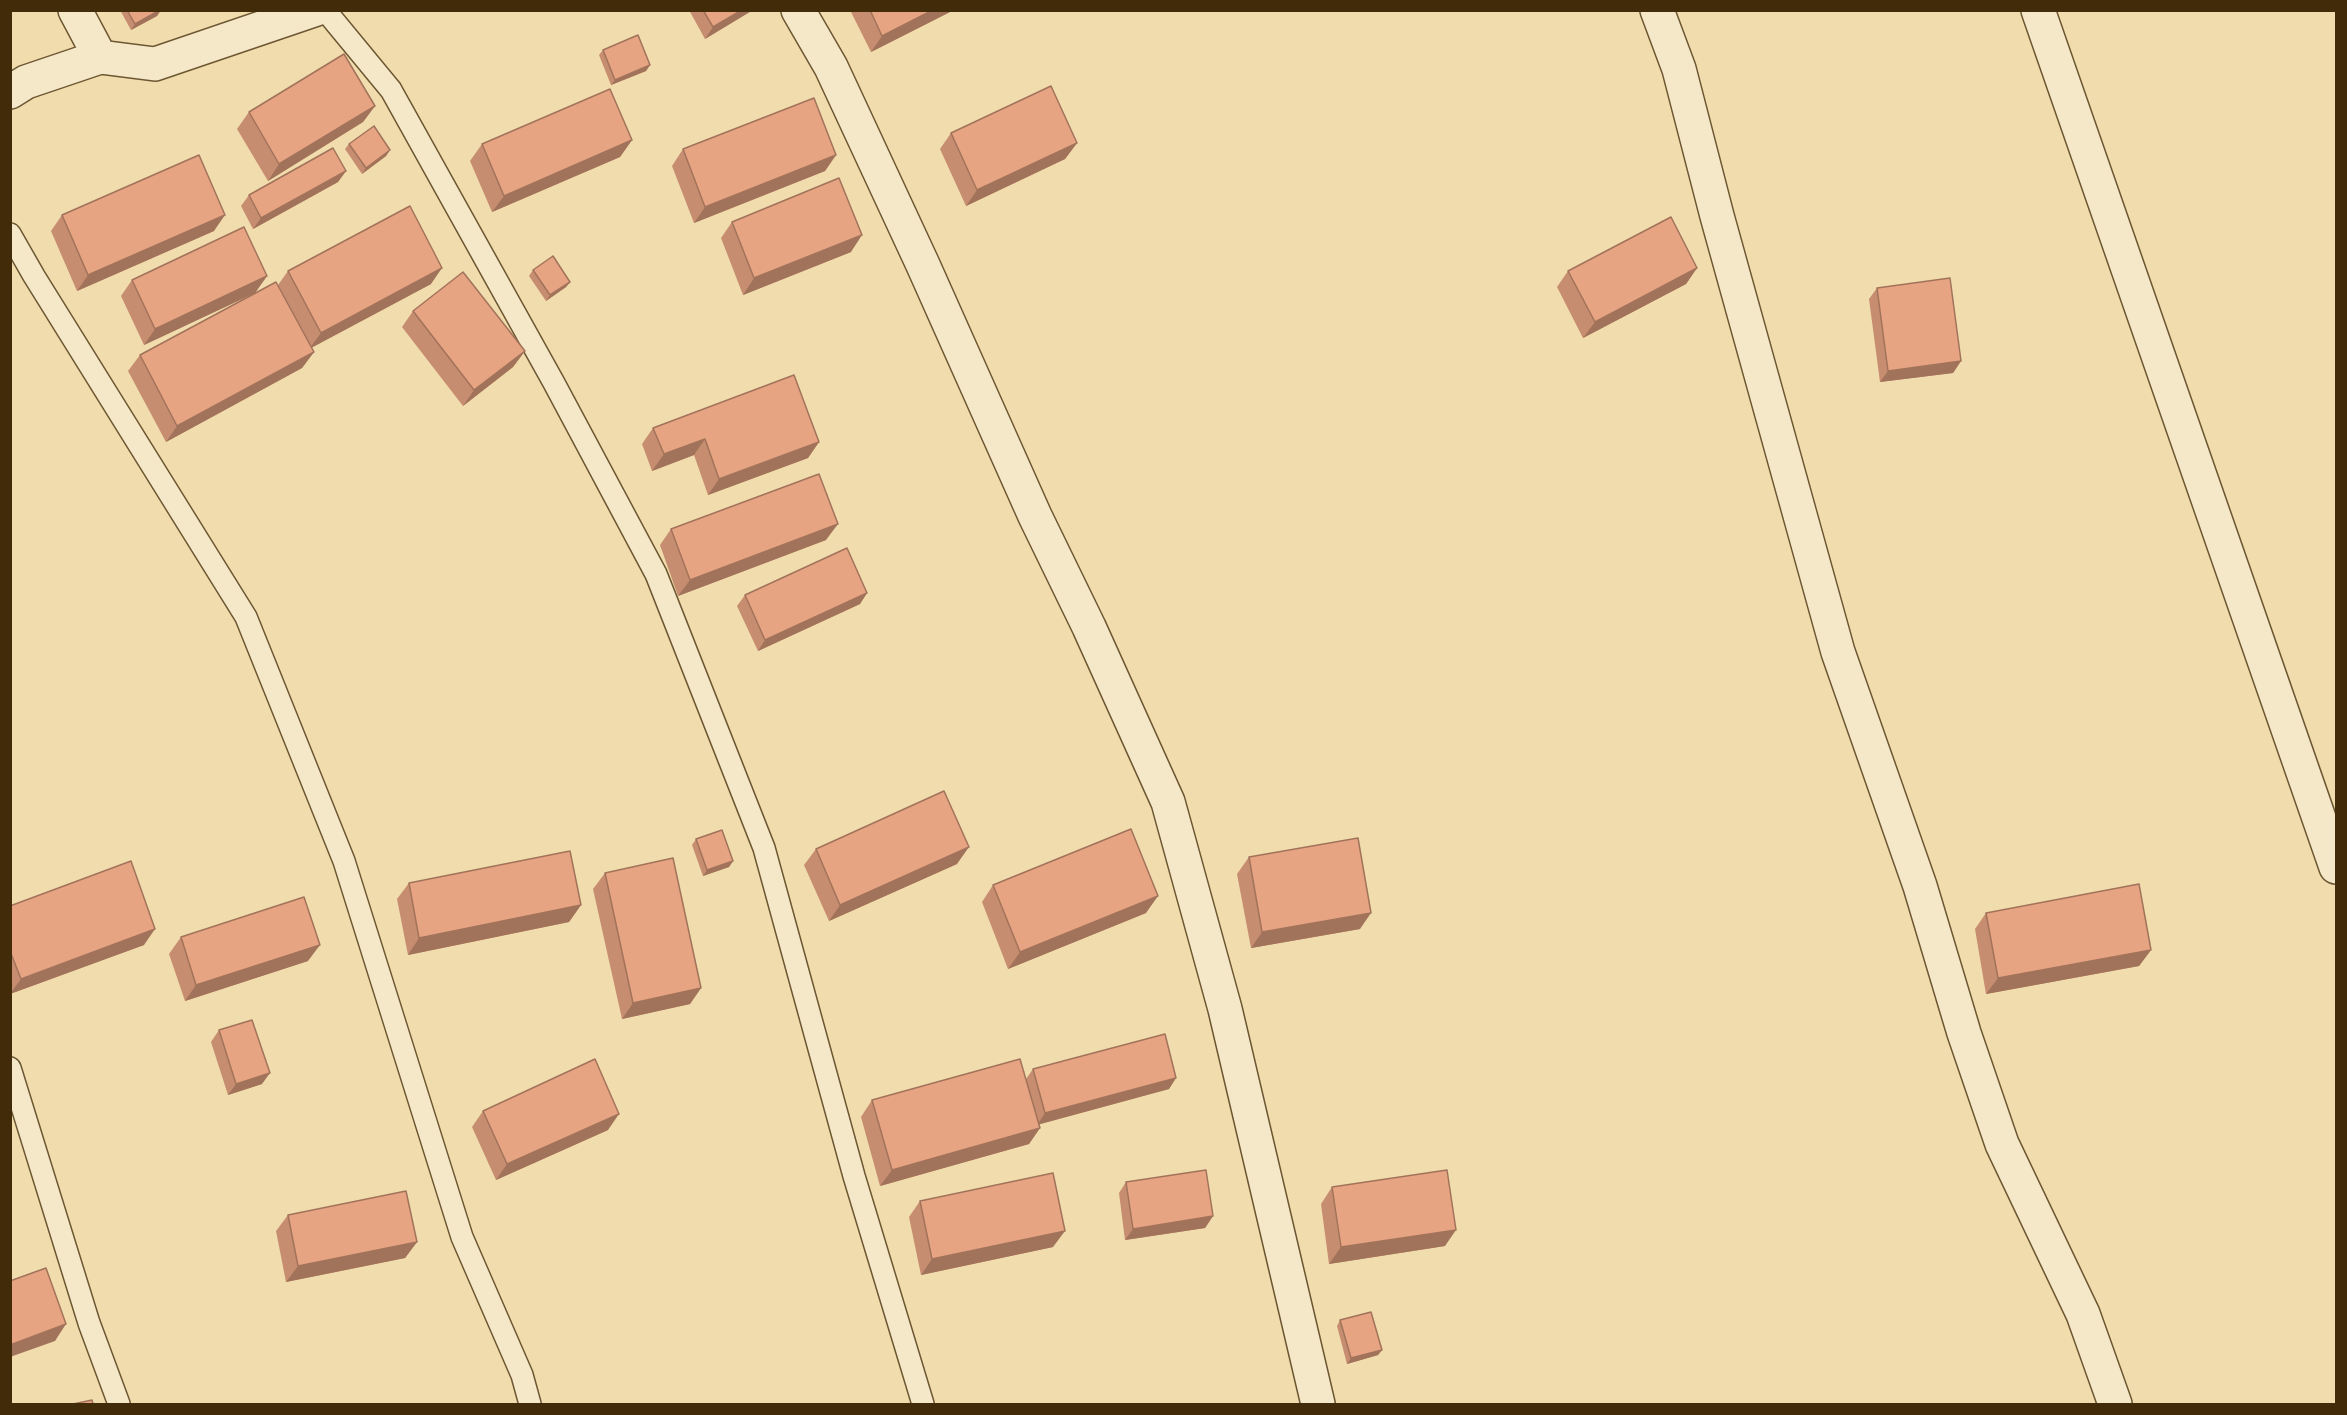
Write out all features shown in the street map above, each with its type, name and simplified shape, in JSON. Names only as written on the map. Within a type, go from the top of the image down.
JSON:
[{"type":"street","points":[[75,10],[100,57]]},
{"type":"street","points":[[10,92],[26,82],[100,57],[155,63],[314,10]]},
{"type":"street","points":[[798,10],[836,78],[1168,802],[1225,1009],[1318,1404]]},
{"type":"street","points":[[1657,10],[1680,69],[1717,216],[1838,652],[1920,886],[1964,1033],[2002,1144],[2083,1314],[2115,1404]]},
{"type":"street","points":[[2038,10],[2337,867]]},
{"type":"lane","points":[[325,10],[391,90],[554,383],[656,574],[764,848],[854,1176],[923,1404]]},
{"type":"lane","points":[[10,234],[246,617],[344,861],[462,1237],[522,1375],[530,1404]]},
{"type":"lane","points":[[10,1068],[89,1323],[119,1404]]},
{"type":"building","points":[[127,10],[160,10],[135,24]]},
{"type":"building","points":[[703,10],[742,10],[713,27]]},
{"type":"building","points":[[870,10],[933,10],[882,36]]},
{"type":"building","points":[[638,35],[650,65],[615,80],[603,50]]},
{"type":"building","points":[[344,54],[375,106],[279,164],[249,112]]},
{"type":"building","points":[[1051,86],[1077,143],[977,190],[951,133]]},
{"type":"building","points":[[610,89],[632,140],[504,196],[482,144]]},
{"type":"building","points":[[814,98],[836,155],[705,207],[683,149]]},
{"type":"building","points":[[374,126],[390,150],[366,168],[349,144]]},
{"type":"building","points":[[333,148],[346,171],[261,218],[249,195]]},
{"type":"building","points":[[199,155],[225,215],[88,275],[62,215]]},
{"type":"building","points":[[839,178],[862,235],[754,278],[732,222]]},
{"type":"building","points":[[410,206],[442,268],[321,333],[288,271]]},
{"type":"building","points":[[1671,217],[1697,268],[1595,322],[1568,271]]},
{"type":"building","points":[[244,227],[267,276],[155,329],[132,280]]},
{"type":"building","points":[[553,256],[570,282],[550,295],[533,270]]},
{"type":"building","points":[[463,272],[525,351],[474,390],[413,311]]},
{"type":"building","points":[[1950,278],[1961,361],[1888,371],[1877,288]]},
{"type":"building","points":[[276,282],[314,352],[177,426],[140,355]]},
{"type":"building","points":[[794,375],[819,442],[719,479],[705,439],[664,454],[653,428]]},
{"type":"building","points":[[819,474],[838,524],[690,580],[671,529]]},
{"type":"building","points":[[847,548],[867,593],[765,640],[745,595]]},
{"type":"building","points":[[944,791],[969,847],[840,905],[816,849]]},
{"type":"building","points":[[1131,829],[1158,896],[1020,952],[993,885]]},
{"type":"building","points":[[722,830],[733,861],[707,870],[696,839]]},
{"type":"building","points":[[1358,838],[1371,913],[1262,932],[1249,857]]},
{"type":"building","points":[[570,851],[581,905],[419,938],[409,883]]},
{"type":"building","points":[[673,858],[701,988],[633,1003],[605,873]]},
{"type":"building","points":[[131,861],[155,929],[21,979],[10,951],[10,906]]},
{"type":"building","points":[[2139,884],[2151,950],[1998,978],[1986,913]]},
{"type":"building","points":[[304,897],[320,945],[196,985],[181,937]]},
{"type":"building","points":[[252,1020],[270,1073],[236,1084],[219,1030]]},
{"type":"building","points":[[1165,1034],[1176,1078],[1045,1113],[1033,1069]]},
{"type":"building","points":[[595,1059],[619,1114],[507,1164],[483,1111]]},
{"type":"building","points":[[1020,1059],[1040,1128],[892,1170],[872,1100]]},
{"type":"building","points":[[1206,1170],[1213,1216],[1133,1229],[1126,1182]]},
{"type":"building","points":[[1447,1170],[1456,1230],[1341,1247],[1332,1187]]},
{"type":"building","points":[[1053,1173],[1065,1231],[932,1259],[920,1201]]},
{"type":"building","points":[[406,1191],[417,1242],[298,1266],[288,1215]]},
{"type":"building","points":[[46,1268],[66,1324],[10,1345],[10,1281]]},
{"type":"building","points":[[1371,1312],[1382,1350],[1351,1358],[1340,1320]]},
{"type":"building","points":[[92,1400],[93,1404],[73,1404]]}]
